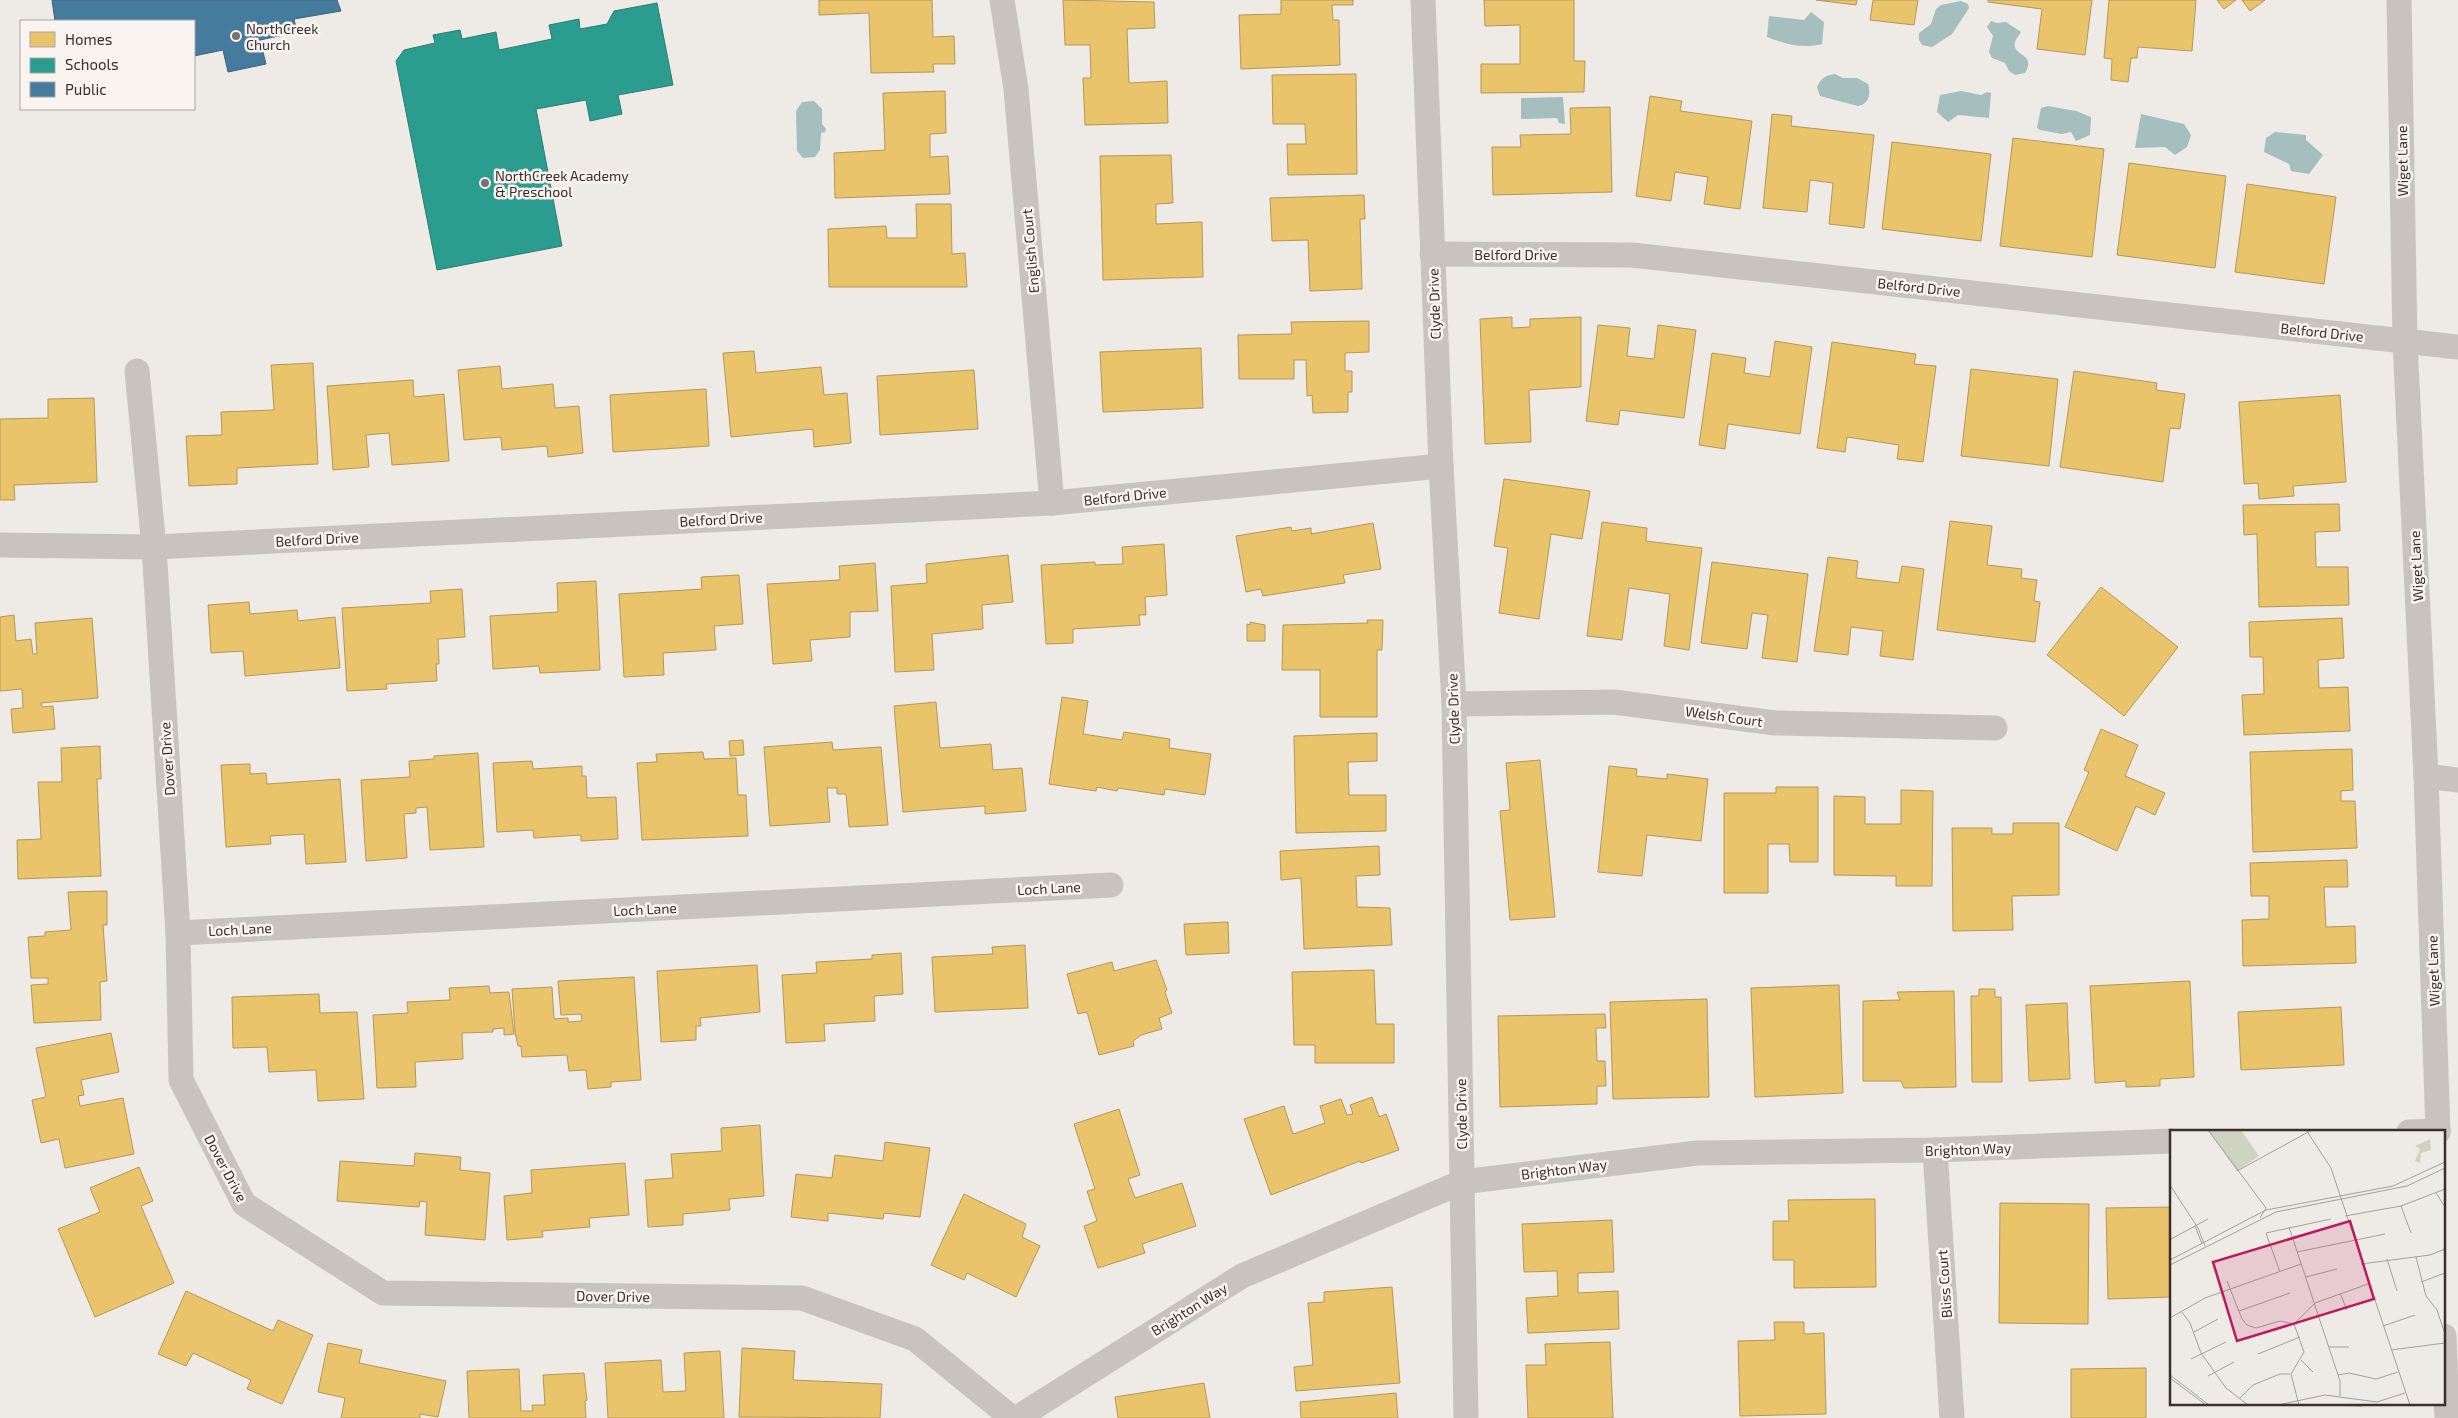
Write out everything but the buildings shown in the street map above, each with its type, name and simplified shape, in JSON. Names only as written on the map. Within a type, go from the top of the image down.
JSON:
[{"type":"street","name":"English Court","points":[[1002,0],[1016,89],[1052,504]]},
{"type":"street","name":"Clyde Drive","points":[[1423,0],[1441,466],[1454,704],[1466,1418]]},
{"type":"street","name":"Wiget Lane","points":[[2399,0],[2405,342],[2426,776],[2438,1130]]},
{"type":"street","name":"Belford Drive","points":[[1432,254],[1632,255],[2458,347]]},
{"type":"street","name":"Dover Drive","points":[[137,371],[154,547],[178,933],[181,1080],[244,1204],[383,1293],[802,1298],[915,1340],[1012,1418]]},
{"type":"street","name":"Belford Drive","points":[[0,545],[154,547],[1052,504],[1441,466]]},
{"type":"street","name":"Welsh Court","points":[[1454,704],[1614,702],[1775,723],[1995,728]]},
{"type":"street","points":[[2426,776],[2458,780]]},
{"type":"street","name":"Loch Lane","points":[[178,933],[1111,885]]},
{"type":"street","name":"Brighton Way","points":[[1016,1418],[1242,1276],[1462,1182],[1697,1153],[1935,1150],[2170,1141]]},
{"type":"street","name":"Bliss Court","points":[[1935,1150],[1952,1418]]},
{"type":"street","points":[[2446,1391],[2447,1418]]},
{"type":"water","points":[[1961,1],[1968,4],[1969,8],[1952,34],[1932,47],[1922,45],[1919,40],[1919,33],[1931,24],[1936,9],[1941,5]]},
{"type":"water","points":[[1811,12],[1824,22],[1822,44],[1794,45],[1767,37],[1769,16],[1804,20]]},
{"type":"water","points":[[1991,21],[1997,23],[2006,22],[2021,32],[2015,42],[2015,47],[2028,62],[2025,73],[2015,75],[2009,71],[2005,63],[1992,58],[1989,52],[1993,36],[1987,27]]},
{"type":"water","points":[[1835,74],[1843,78],[1857,78],[1868,84],[1869,95],[1867,101],[1858,106],[1820,96],[1817,87],[1820,81],[1826,76]]},
{"type":"water","points":[[1961,91],[1981,95],[1987,92],[1991,93],[1989,118],[1958,115],[1948,122],[1937,112],[1940,95]]},
{"type":"water","points":[[1563,97],[1565,124],[1559,123],[1557,118],[1521,119],[1521,98]]},
{"type":"water","points":[[814,101],[822,109],[822,124],[826,129],[825,132],[821,133],[820,150],[815,157],[803,158],[797,151],[796,111],[802,102]]},
{"type":"water","points":[[2048,106],[2076,111],[2091,117],[2090,135],[2076,141],[2071,132],[2062,134],[2037,128],[2041,108]]},
{"type":"water","points":[[2141,114],[2184,124],[2191,135],[2187,147],[2175,155],[2165,147],[2135,148]]},
{"type":"water","points":[[2275,132],[2306,135],[2306,140],[2323,155],[2309,174],[2291,171],[2289,164],[2264,152],[2266,138]]},
{"type":"place","name":"NorthCreek Church","points":[[236,36]]},
{"type":"place","name":"NorthCreek Academy & Preschool","points":[[485,183]]}]
